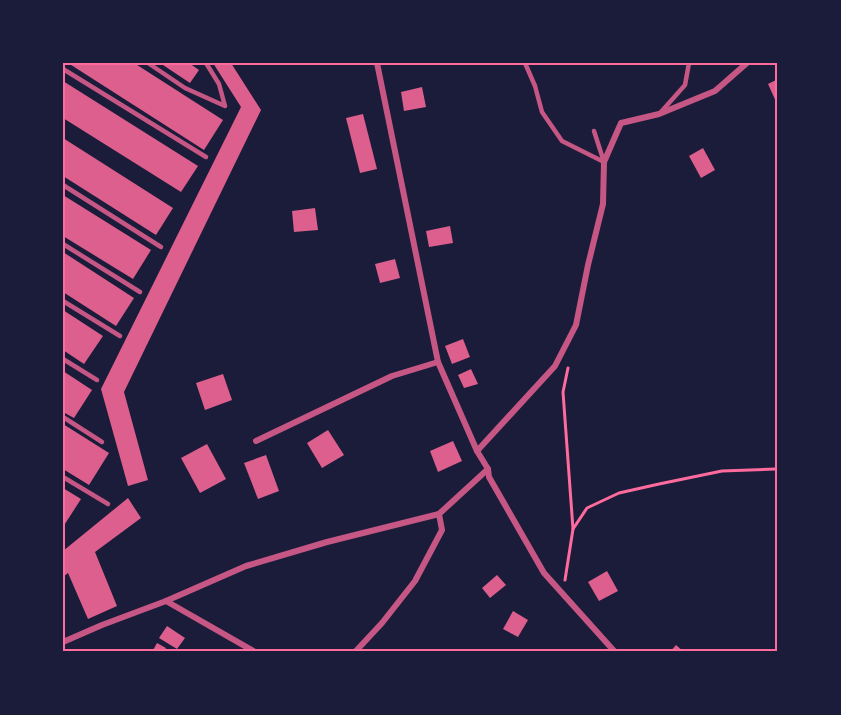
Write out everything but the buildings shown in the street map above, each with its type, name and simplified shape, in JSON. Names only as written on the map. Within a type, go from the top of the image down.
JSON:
[{"type":"street","points":[[378,63],[438,362],[477,451],[488,469],[489,477],[544,573],[615,652]]},
{"type":"street","points":[[477,451],[555,366],[576,325],[603,204],[604,162],[621,123],[659,114],[715,91],[747,63]]},
{"type":"street","points":[[256,441],[392,376],[438,362]]},
{"type":"street","points":[[63,642],[246,566],[327,542],[439,514],[488,469]]},
{"type":"street","points":[[355,652],[382,623],[415,580],[442,530],[439,514]]},
{"type":"street","points":[[166,601],[255,652]]},
{"type":"lane","points":[[148,63],[185,88],[225,106],[219,84],[206,63]]},
{"type":"lane","points":[[525,63],[535,86],[542,112],[562,141],[604,162]]},
{"type":"lane","points":[[659,114],[685,85],[689,63]]},
{"type":"lane","points":[[63,69],[206,157]]},
{"type":"lane","points":[[594,131],[604,162]]},
{"type":"lane","points":[[63,185],[161,247]]},
{"type":"lane","points":[[63,244],[140,292]]},
{"type":"lane","points":[[63,301],[120,336]]},
{"type":"lane","points":[[63,358],[97,380]]},
{"type":"lane","points":[[63,417],[102,442]]},
{"type":"lane","points":[[63,477],[108,504]]},
{"type":"path","points":[[563,594],[573,529],[563,392],[570,359]]},
{"type":"path","points":[[573,529],[587,508],[619,493],[722,471],[775,469]]}]
